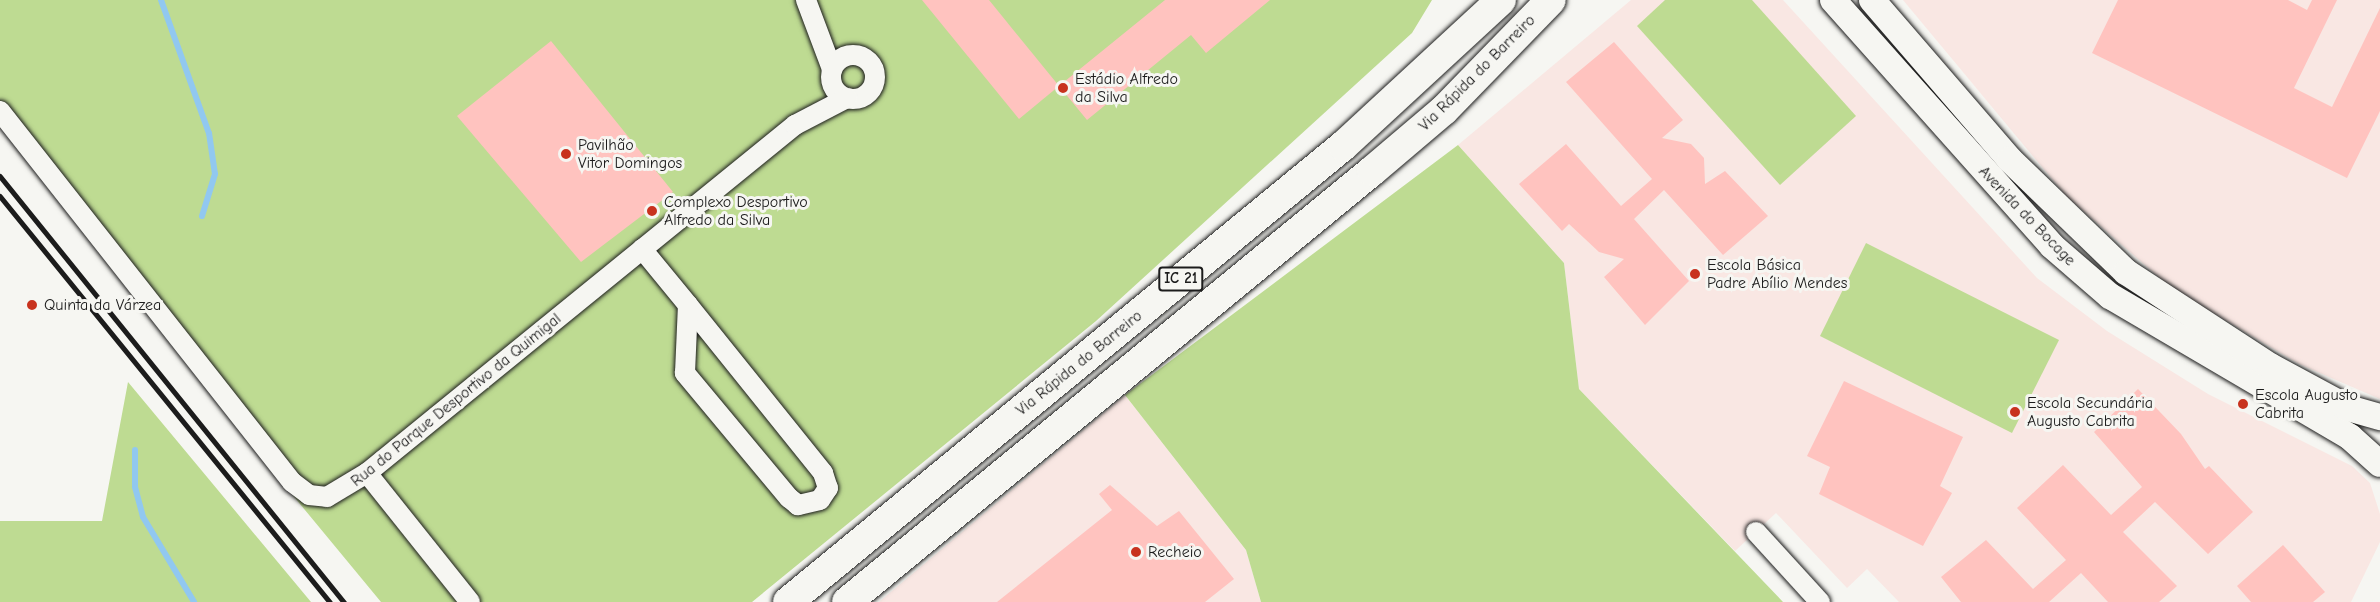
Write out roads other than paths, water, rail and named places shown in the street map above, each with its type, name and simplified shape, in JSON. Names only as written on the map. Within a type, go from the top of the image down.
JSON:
[{"type":"highway","name":"Via Rápida do Barreiro","points":[[788,602],[1343,146],[1501,0]]},
{"type":"highway","name":"Via Rápida do Barreiro","points":[[847,602],[1444,110],[1551,0]]},
{"type":"main road","name":"Avenida do Bocage","points":[[1833,0],[2052,246],[2110,296],[2350,437],[2380,464]]},
{"type":"main road","name":"Avenida do Bocage","points":[[1872,0],[2010,160],[2126,272],[2270,366],[2348,408],[2380,417]]},
{"type":"street","points":[[806,0],[817,19],[836,91],[848,98],[861,98],[875,82],[869,62],[856,55],[817,19]]},
{"type":"street","points":[[795,125],[842,58],[856,55]]},
{"type":"street","name":"Rua do Parque Desportivo da Quimigal","points":[[0,111],[292,482],[309,495],[327,497],[367,472],[795,125],[848,98]]},
{"type":"street","points":[[642,249],[688,305],[823,472],[828,488],[820,500],[798,505],[789,498],[685,373],[688,305]]},
{"type":"street","points":[[367,472],[470,602]]},
{"type":"street","points":[[1756,532],[1820,602]]},
{"type":"waterway","points":[[161,0],[209,133],[215,174],[202,216]]},
{"type":"waterway","points":[[135,450],[135,487],[143,517],[194,602]]},
{"type":"railway","points":[[0,176],[344,602]]},
{"type":"railway","points":[[0,196],[330,602]]},
{"type":"place","name":"Estádio Alfredo da Silva","points":[[1063,88]]},
{"type":"place","name":"Pavilhão Vitor Domingos","points":[[566,154]]},
{"type":"place","name":"Complexo Desportivo Alfredo da Silva","points":[[652,211]]},
{"type":"place","name":"Escola Básica Padre Abílio Mendes","points":[[1695,274]]},
{"type":"place","name":"Quinta da Várzea","points":[[32,305]]},
{"type":"place","name":"Escola Augusto Cabrita","points":[[2243,404]]},
{"type":"place","name":"Escola Secundária Augusto Cabrita","points":[[2015,412]]},
{"type":"place","name":"Recheio","points":[[1136,552]]}]
